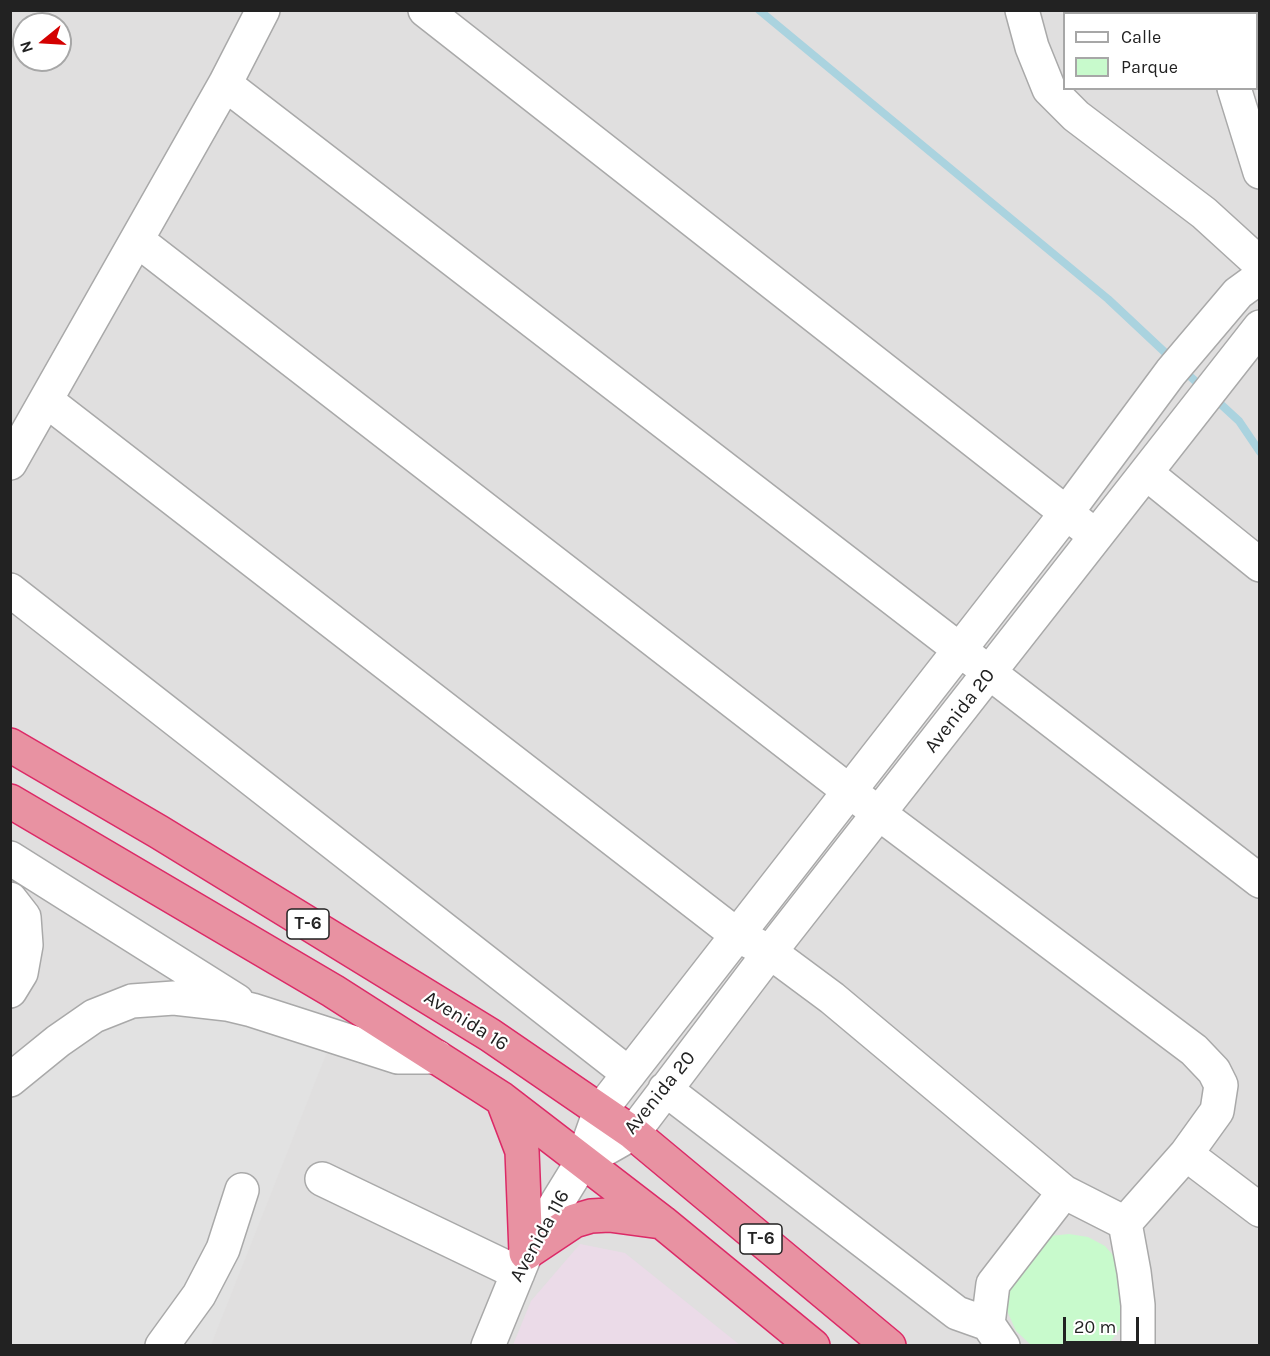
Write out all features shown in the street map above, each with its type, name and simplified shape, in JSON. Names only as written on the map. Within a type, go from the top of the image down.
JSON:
[{"type":"highway","name":"Avenida 16","points":[[10,745],[159,832],[490,1035],[633,1133],[889,1346]]},
{"type":"highway","name":"T-6","points":[[10,801],[333,991],[502,1099],[662,1222],[813,1346]]},
{"type":"highway","points":[[502,1099],[522,1152],[522,1263]]},
{"type":"highway","points":[[522,1263],[574,1221],[591,1216],[609,1215],[662,1222]]},
{"type":"street","points":[[10,463],[225,84],[263,10]]},
{"type":"street","points":[[425,10],[1096,536]]},
{"type":"street","points":[[1022,10],[1032,47],[1049,89],[1076,116],[1204,213],[1260,264]]},
{"type":"street","points":[[225,84],[960,649],[988,674],[1260,881]]},
{"type":"street","points":[[1235,90],[1260,172]]},
{"type":"street","points":[[137,240],[849,791],[1194,1050],[1214,1071],[1221,1085],[1217,1111],[1186,1154],[1125,1223]]},
{"type":"street","name":"Avenida 20","points":[[582,1162],[600,1111],[1067,512],[1201,335],[1238,293],[1260,277]]},
{"type":"street","name":"Avenida 20","points":[[582,1162],[633,1133],[770,952],[1260,327]]},
{"type":"street","points":[[47,401],[737,935],[770,952],[832,998],[1064,1192],[1125,1223]]},
{"type":"street","points":[[1146,473],[1260,565]]},
{"type":"street","points":[[10,590],[629,1074]]},
{"type":"street","points":[[10,858],[252,1010]]},
{"type":"street","points":[[10,899],[24,917],[26,945],[21,973],[10,991]]},
{"type":"street","points":[[10,1080],[58,1041],[94,1016],[132,1001],[174,998],[227,1004],[252,1010],[398,1057],[437,1057]]},
{"type":"street","points":[[665,1089],[957,1313],[996,1335]]},
{"type":"street","points":[[1186,1154],[1260,1210]]},
{"type":"street","name":"Avenida 116","points":[[488,1346],[522,1263],[582,1162]]},
{"type":"street","points":[[322,1179],[522,1263]]},
{"type":"street","points":[[162,1346],[199,1295],[224,1249],[242,1190]]},
{"type":"street","points":[[996,1335],[993,1284],[1064,1192]]},
{"type":"street","points":[[1125,1223],[1138,1305],[1138,1346]]},
{"type":"shaded area","points":[[11,11],[1259,11],[1259,1345],[11,1345]]},
{"type":"shaded area","points":[[183,984],[327,1052],[211,1345],[11,1346],[11,1067]]},
{"type":"shaded area","points":[[580,1244],[625,1253],[740,1345],[513,1345],[531,1301]]},
{"type":"green space","points":[[1069,1234],[1088,1237],[1105,1246],[1119,1262],[1123,1324],[1111,1341],[1104,1345],[1031,1345],[1016,1331],[1008,1313],[1006,1294],[1050,1236]]},
{"type":"waterway","points":[[759,10],[1108,299],[1172,359]]},
{"type":"waterway","points":[[1183,370],[1203,388]]},
{"type":"waterway","points":[[1214,398],[1239,421],[1260,452]]}]
